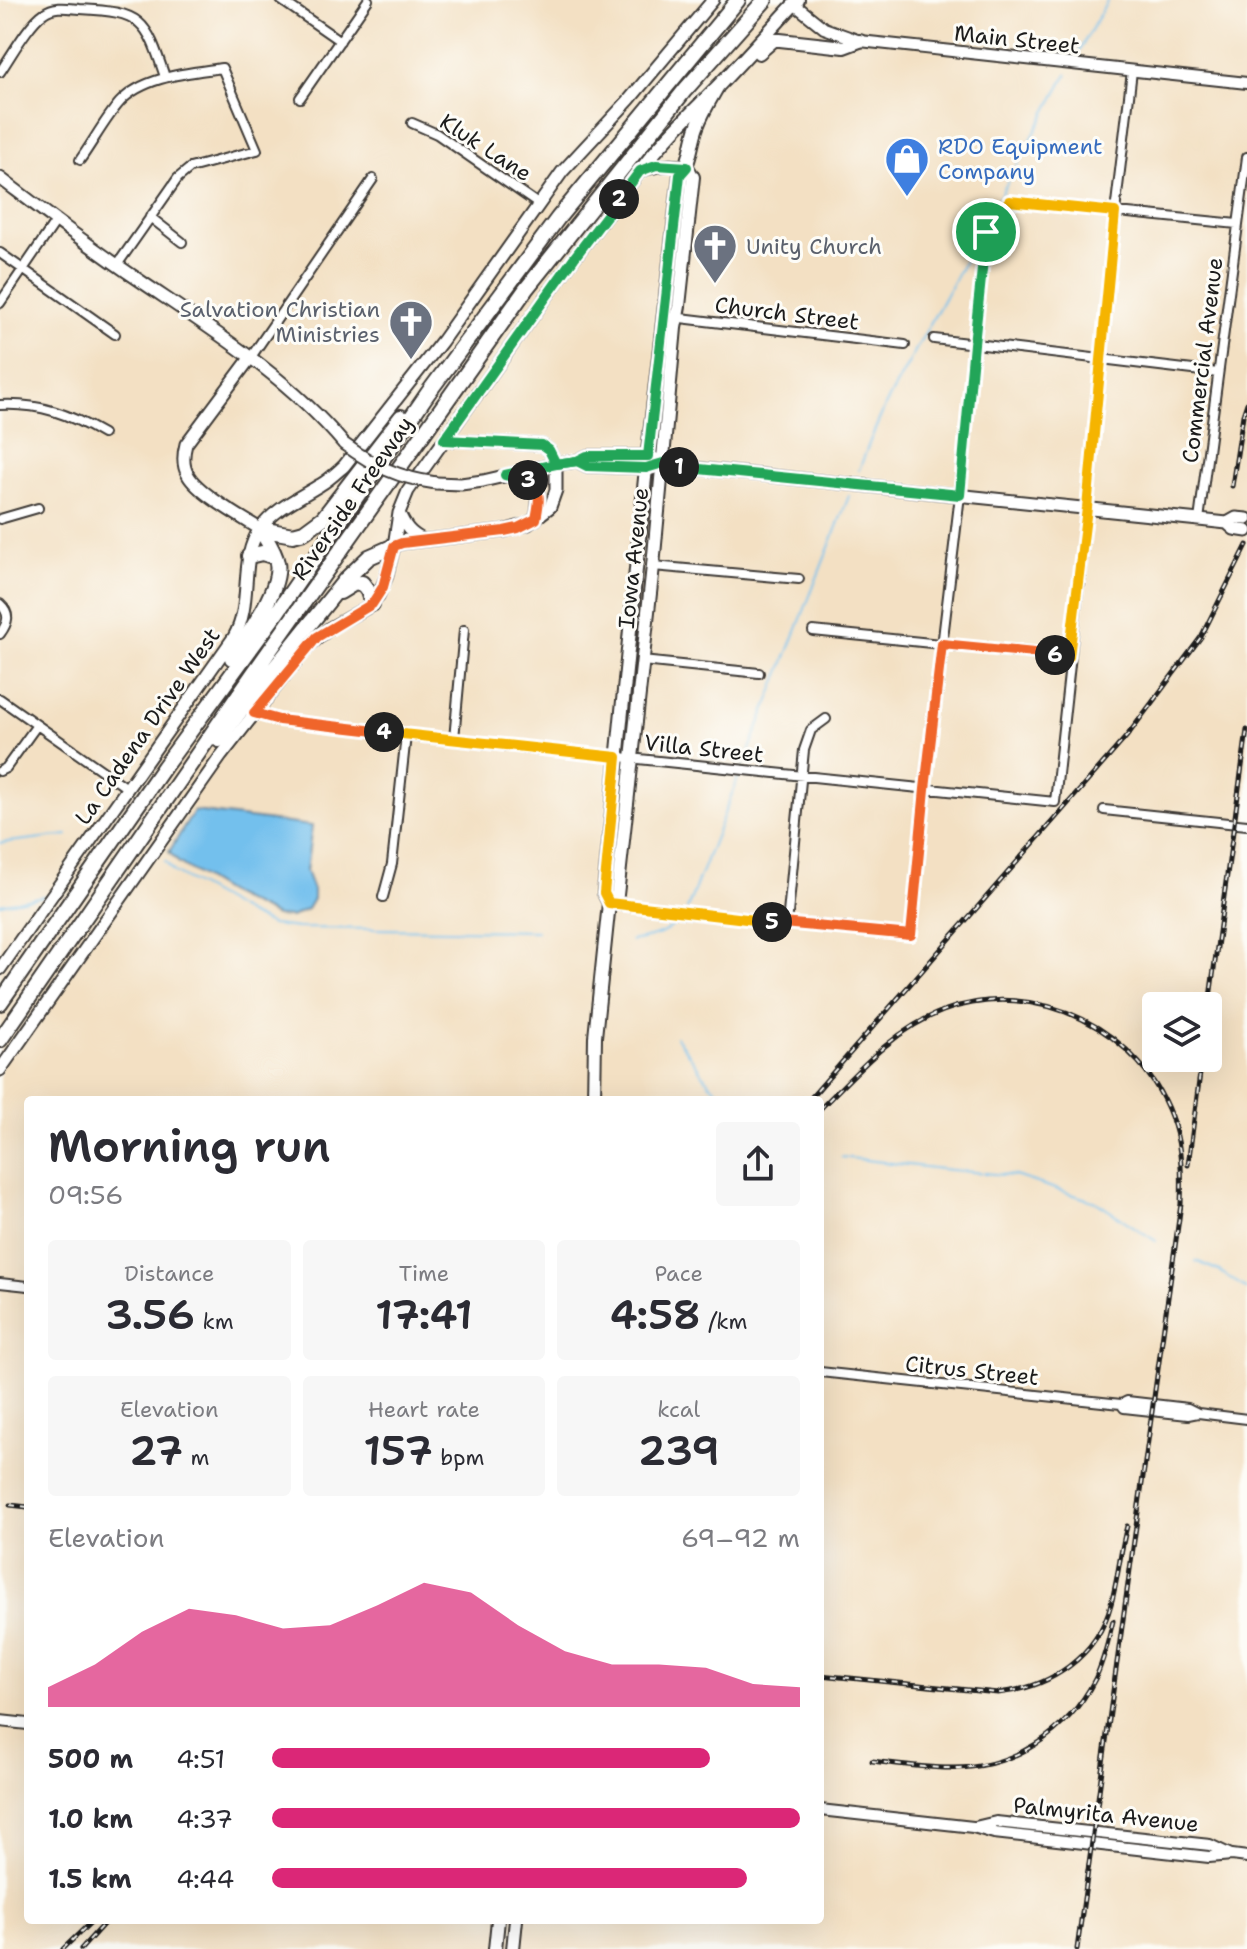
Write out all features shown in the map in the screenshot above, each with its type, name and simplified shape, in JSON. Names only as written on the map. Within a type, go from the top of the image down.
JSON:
[{"type":"highway","points":[[723,16],[732,0]]},
{"type":"highway","name":"Riverside Freeway","points":[[0,1003],[428,393],[558,218],[738,0]]},
{"type":"highway","name":"Riverside Freeway","points":[[0,1040],[526,289],[685,90],[765,0]]},
{"type":"highway","points":[[260,529],[293,535],[304,532],[323,518],[400,418],[428,393]]},
{"type":"highway","points":[[164,767],[182,731],[242,644],[270,596],[278,573],[275,557],[260,529]]},
{"type":"highway","points":[[182,778],[206,760],[244,706],[346,579],[369,557],[394,546]]},
{"type":"highway","points":[[249,556],[262,553],[275,557]]},
{"type":"highway","points":[[328,603],[358,582],[365,586],[372,604]]},
{"type":"main road","name":"La Cadena Drive West","points":[[0,969],[238,629],[244,614],[249,556],[260,529],[288,504],[331,478],[344,466],[442,341],[562,172],[629,100],[713,0]]},
{"type":"main road","points":[[0,1070],[254,713],[317,637],[372,604],[383,587],[399,513],[408,491],[574,258],[653,154],[796,2]]},
{"type":"main road","points":[[731,73],[747,66],[774,40],[844,47],[860,41]]},
{"type":"main road","name":"Iowa Avenue","points":[[609,903],[617,895],[653,566],[663,463],[680,175],[687,167],[702,113],[718,86]]},
{"type":"main road","points":[[640,171],[656,165],[687,167]]},
{"type":"main road","points":[[0,178],[117,265],[251,357],[364,459],[405,477],[461,484],[577,461],[587,466],[663,463],[1227,523],[1234,529],[1247,531]]},
{"type":"main road","name":"Iowa Avenue","points":[[594,1096],[595,1037],[609,903],[604,893],[617,757],[647,462],[670,317]]},
{"type":"main road","points":[[251,357],[186,444],[183,455],[188,476],[197,486],[260,529]]},
{"type":"main road","points":[[394,546],[504,531],[536,519],[550,507],[555,495],[556,464]]},
{"type":"main road","points":[[505,475],[528,479],[538,489],[540,501],[536,519]]},
{"type":"main road","points":[[399,513],[406,528],[424,540]]},
{"type":"main road","points":[[1227,523],[1236,518],[1247,519]]},
{"type":"main road","points":[[495,1949],[498,1924]]},
{"type":"main road","points":[[513,1949],[516,1924]]},
{"type":"street","points":[[281,0],[340,41]]},
{"type":"street","points":[[300,98],[368,0]]},
{"type":"street","name":"Main Street","points":[[796,2],[824,28],[860,41],[1247,83]]},
{"type":"street","points":[[0,72],[43,13],[56,7],[112,11],[138,22],[154,44],[165,77]]},
{"type":"street","points":[[80,160],[121,101],[135,90],[165,77],[222,68],[257,150],[190,168],[178,178],[117,265]]},
{"type":"street","points":[[813,631],[1069,657],[1132,71]]},
{"type":"street","name":"Kluk Lane","points":[[412,123],[437,134],[538,204]]},
{"type":"street","name":"Commercial Avenue","points":[[1199,520],[1247,157]]},
{"type":"street","points":[[251,357],[373,179]]},
{"type":"street","points":[[609,903],[911,935],[986,232],[1009,201],[1237,224]]},
{"type":"street","points":[[150,217],[182,242]]},
{"type":"street","points":[[0,303],[56,221]]},
{"type":"street","points":[[0,253],[115,334]]},
{"type":"street","name":"Church Street","points":[[670,317],[905,345]]},
{"type":"street","points":[[934,339],[1218,373]]},
{"type":"street","points":[[0,405],[35,406],[56,411],[103,434]]},
{"type":"street","points":[[444,440],[542,445],[549,450],[556,464]]},
{"type":"street","points":[[0,519],[38,508]]},
{"type":"street","points":[[653,566],[799,579]]},
{"type":"street","points":[[0,604],[8,615],[0,634]]},
{"type":"street","points":[[454,739],[464,630]]},
{"type":"street","name":"Villa Street","points":[[254,713],[279,720],[406,735],[1055,802],[1069,657]]},
{"type":"street","points":[[642,661],[759,673]]},
{"type":"street","points":[[0,699],[127,788]]},
{"type":"street","points":[[787,924],[807,739],[811,730],[826,719]]},
{"type":"street","points":[[0,771],[6,768],[37,725]]},
{"type":"street","points":[[383,897],[392,864],[406,735]]},
{"type":"street","points":[[1104,810],[1247,825]]},
{"type":"street","points":[[0,1283],[24,1286]]},
{"type":"street","name":"Citrus Street","points":[[824,1372],[1121,1404],[1124,1408],[1247,1419]]},
{"type":"street","points":[[0,1721],[24,1724]]},
{"type":"street","name":"Palmyrita Avenue","points":[[824,1810],[1194,1856],[1247,1857]]},
{"type":"water","points":[[194,811],[312,826],[306,871],[313,899],[307,909],[291,917],[276,916],[226,892],[178,862],[169,852]]},
{"type":"waterway","points":[[1077,55],[1108,0]]},
{"type":"waterway","points":[[859,470],[886,404],[1067,74]]},
{"type":"waterway","points":[[743,767],[849,496]]},
{"type":"waterway","points":[[687,909],[740,773]]},
{"type":"waterway","points":[[0,843],[68,835]]},
{"type":"waterway","points":[[165,861],[174,872],[272,925],[298,928],[537,931]]},
{"type":"waterway","points":[[0,904],[44,896]]},
{"type":"waterway","points":[[631,941],[661,934],[684,914]]},
{"type":"waterway","points":[[676,1037],[710,1084],[724,1096]]},
{"type":"waterway","points":[[841,1157],[1015,1176],[1096,1202],[1156,1241]]},
{"type":"waterway","points":[[1196,1261],[1247,1289]]},
{"type":"railway","points":[[1232,486],[1247,403]]},
{"type":"railway","points":[[812,1096],[1127,736],[1201,637],[1247,545]]},
{"type":"railway","points":[[1211,992],[1247,730]]},
{"type":"railway","points":[[824,1105],[877,1053],[925,1019],[979,1002],[1015,1001],[1049,1007],[1082,1019],[1113,1038],[1138,1062],[1159,1091],[1174,1125],[1181,1164],[1181,1204],[1077,1949]]},
{"type":"railway","points":[[1188,1165],[1200,1072]]},
{"type":"railway","points":[[10,1505],[24,1507]]},
{"type":"railway","points":[[824,1675],[998,1693],[1017,1690],[1053,1677],[1083,1654],[1104,1623],[1111,1604],[1127,1526]]},
{"type":"railway","points":[[872,1761],[931,1767],[974,1767],[1016,1755],[1036,1744],[1070,1716],[1084,1698],[1101,1665],[1113,1621]]},
{"type":"railway","points":[[63,1949],[89,1924]]},
{"type":"railway","points":[[81,1949],[103,1924]]},
{"type":"place","name":"RDO Equipment Company","points":[[907,198]]},
{"type":"place","name":"Unity Church","points":[[715,285]]},
{"type":"place","name":"Salvation Christian Ministries","points":[[411,361]]},
{"type":"route","points":[[986,232],[960,495],[663,463],[646,468],[587,466],[577,461],[567,463],[556,464],[549,450],[542,445],[444,440],[640,171],[656,165],[687,167],[680,175],[648,456],[587,456],[577,461],[556,464],[505,475],[528,479],[538,489],[540,501],[536,519],[504,531],[394,546],[383,587],[372,604],[317,637],[254,713],[279,720],[617,757],[604,893],[609,903],[911,935],[942,644],[1069,657],[1087,508],[1115,212],[1009,201],[986,232]]}]
